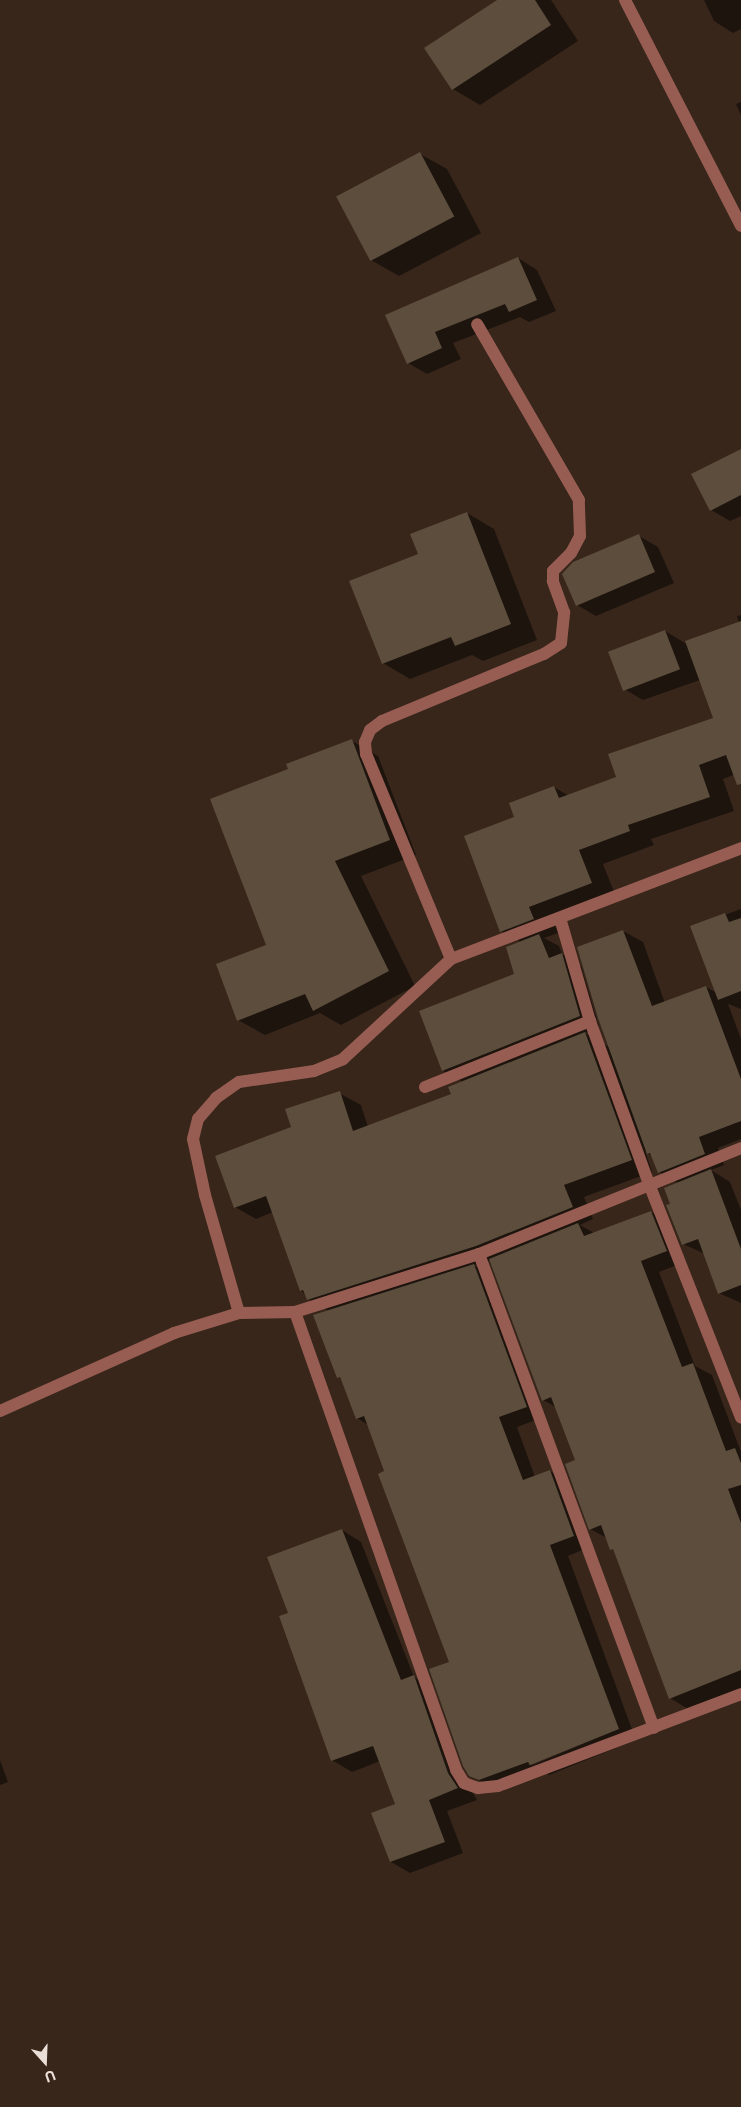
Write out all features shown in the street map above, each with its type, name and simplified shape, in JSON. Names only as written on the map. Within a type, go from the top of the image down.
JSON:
[{"type":"street","points":[[625,0],[741,226]]},
{"type":"street","points":[[451,959],[366,754],[365,742],[370,730],[382,721],[544,654],[561,642],[564,612],[553,581],[553,571],[571,553],[580,536],[579,500],[477,324]]},
{"type":"street","points":[[239,1313],[193,1138],[198,1118],[216,1098],[240,1082],[314,1071],[343,1059],[451,959],[741,848]]},
{"type":"street","points":[[560,918],[590,1020],[649,1184],[741,1418]]},
{"type":"street","points":[[425,1087],[590,1020]]},
{"type":"street","points":[[0,1411],[174,1333],[239,1313],[295,1312],[479,1254],[741,1148]]},
{"type":"street","points":[[479,1254],[654,1728]]},
{"type":"street","points":[[295,1312],[452,1761],[464,1783],[478,1788],[498,1786],[741,1694]]},
{"type":"building","points":[[497,0],[535,0],[551,25],[452,90],[424,48]]},
{"type":"building","points":[[420,152],[454,216],[370,261],[336,197]]},
{"type":"building","points":[[518,257],[537,300],[509,312],[505,304],[435,332],[442,348],[407,364],[385,315]]},
{"type":"building","points":[[741,449],[741,495],[710,511],[691,474]]},
{"type":"building","points":[[467,512],[511,624],[455,646],[451,637],[382,664],[349,581],[418,554],[410,534]]},
{"type":"building","points":[[639,534],[655,572],[576,606],[562,574],[573,562]]},
{"type":"building","points":[[741,621],[741,784],[737,785],[726,755],[699,765],[710,797],[628,825],[630,831],[579,850],[592,883],[529,907],[534,919],[500,932],[464,836],[514,817],[509,803],[554,786],[559,798],[616,777],[608,754],[713,718],[685,641]]},
{"type":"building","points":[[665,630],[680,669],[623,691],[608,652]]},
{"type":"building","points":[[352,739],[390,840],[335,861],[389,971],[313,1011],[305,994],[237,1021],[216,964],[266,945],[210,799],[288,769],[286,764]]},
{"type":"building","points":[[725,913],[729,922],[741,918],[741,991],[718,1000],[690,926]]},
{"type":"building","points":[[623,930],[652,1006],[706,986],[741,1079],[741,1121],[699,1137],[705,1154],[658,1173],[650,1153],[647,1154],[598,1018],[577,947]]},
{"type":"building","points":[[539,934],[549,958],[562,953],[580,1016],[442,1071],[419,1011],[514,974],[506,947]]},
{"type":"building","points":[[585,1032],[632,1160],[564,1185],[573,1207],[476,1246],[307,1300],[303,1290],[300,1291],[266,1196],[234,1208],[215,1156],[291,1127],[285,1109],[340,1091],[353,1131],[451,1094],[448,1087]]},
{"type":"building","points":[[711,1169],[741,1249],[741,1285],[718,1294],[698,1239],[682,1245],[666,1205],[670,1204],[664,1188]]},
{"type":"building","points":[[651,1211],[667,1251],[641,1261],[682,1367],[693,1363],[726,1451],[735,1448],[741,1463],[741,1485],[728,1489],[741,1523],[741,1670],[669,1699],[613,1549],[610,1550],[601,1525],[589,1530],[565,1464],[575,1460],[551,1397],[542,1401],[489,1259],[578,1223],[584,1236]]},
{"type":"building","points":[[474,1264],[527,1407],[499,1417],[523,1480],[550,1470],[574,1536],[550,1545],[619,1729],[530,1765],[528,1762],[479,1780],[469,1776],[463,1766],[429,1669],[449,1662],[378,1474],[384,1471],[364,1416],[356,1419],[340,1377],[337,1378],[313,1315]]},
{"type":"building","points":[[342,1529],[401,1680],[414,1675],[448,1773],[458,1788],[429,1800],[445,1842],[390,1862],[371,1813],[395,1804],[373,1746],[331,1761],[279,1616],[288,1613],[267,1557]]}]
